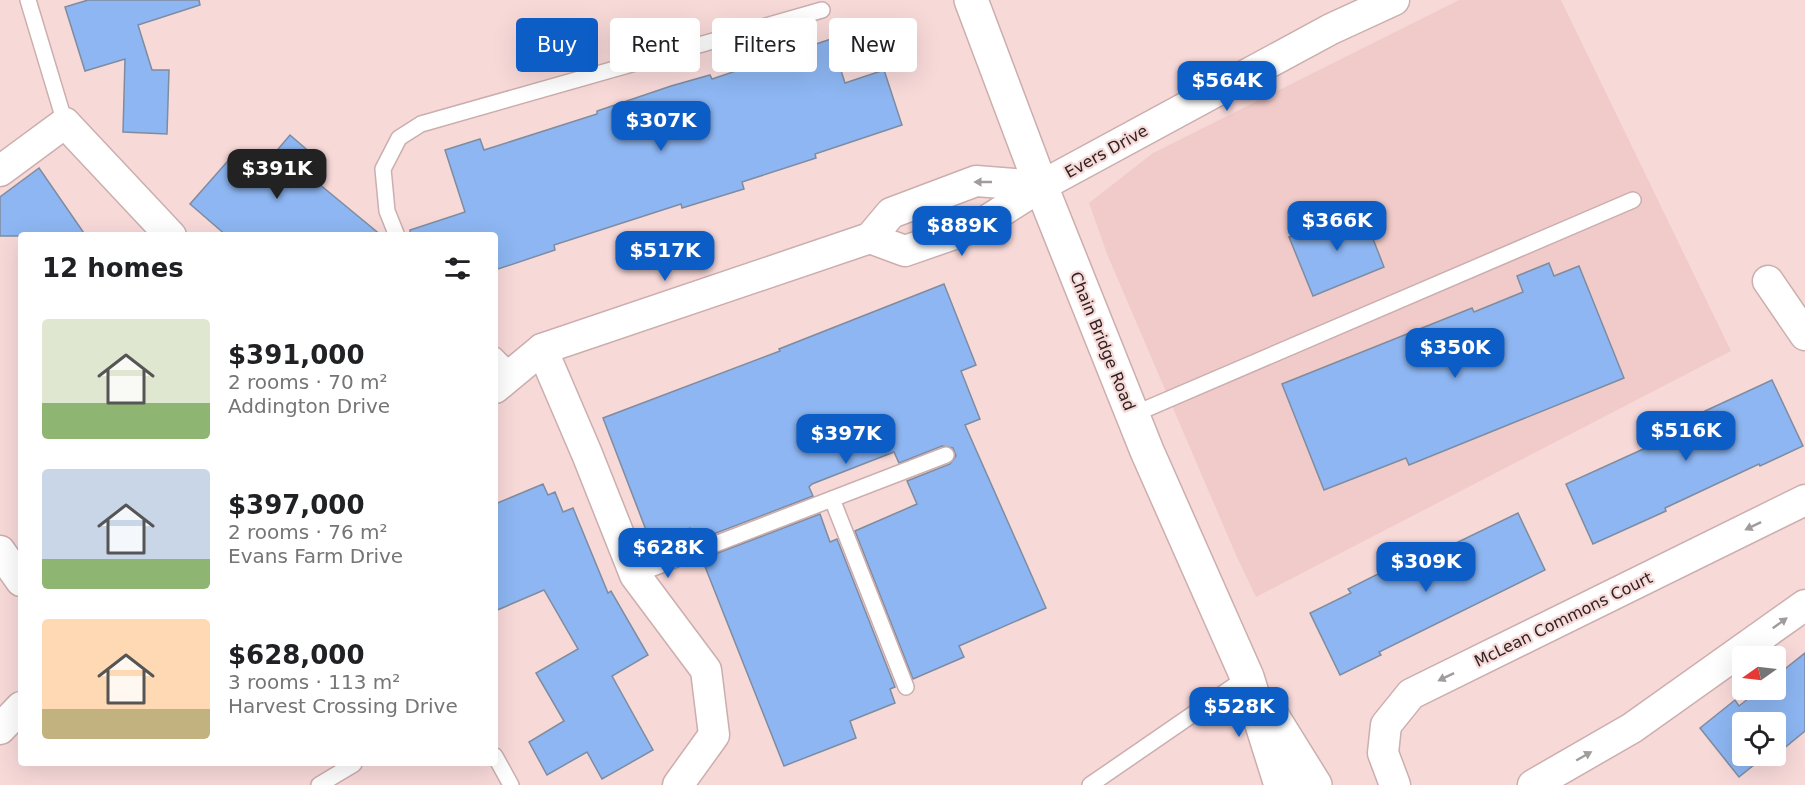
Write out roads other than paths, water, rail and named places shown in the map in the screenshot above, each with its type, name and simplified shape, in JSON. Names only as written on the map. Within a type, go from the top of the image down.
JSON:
[{"type":"main road","name":"Chain Bridge Road","points":[[971,0],[1041,186],[1132,415],[1247,677],[1281,785]]},
{"type":"main road","name":"Chain Bridge Road","points":[[1247,677],[1315,785]]},
{"type":"street","name":"Evers Drive","points":[[870,238],[906,251],[980,225],[1041,186],[1331,29],[1394,0]]},
{"type":"street","points":[[0,171],[65,123],[167,232]]},
{"type":"street","points":[[501,372],[542,349],[870,238],[891,213],[976,181],[1041,186]]},
{"type":"street","points":[[1768,281],[1805,335]]},
{"type":"street","points":[[542,349],[635,575],[706,670],[714,735],[678,785]]},
{"type":"street","name":"McLean Commons Court","points":[[1394,785],[1383,753],[1386,725],[1411,694],[1805,500]]},
{"type":"street","points":[[0,551],[18,577]]},
{"type":"street","points":[[1533,785],[1632,728],[1805,605]]},
{"type":"street","points":[[0,729],[18,710]]},
{"type":"lane","points":[[28,0],[65,123]]},
{"type":"lane","points":[[395,232],[387,211],[383,169],[399,138],[420,124],[822,10]]},
{"type":"lane","points":[[1132,415],[1633,200]]},
{"type":"lane","points":[[635,575],[946,454]]},
{"type":"lane","points":[[832,499],[906,687]]},
{"type":"lane","points":[[1090,785],[1247,677]]},
{"type":"lane","points":[[498,761],[511,785]]},
{"type":"lane","points":[[319,785],[351,766]]}]
